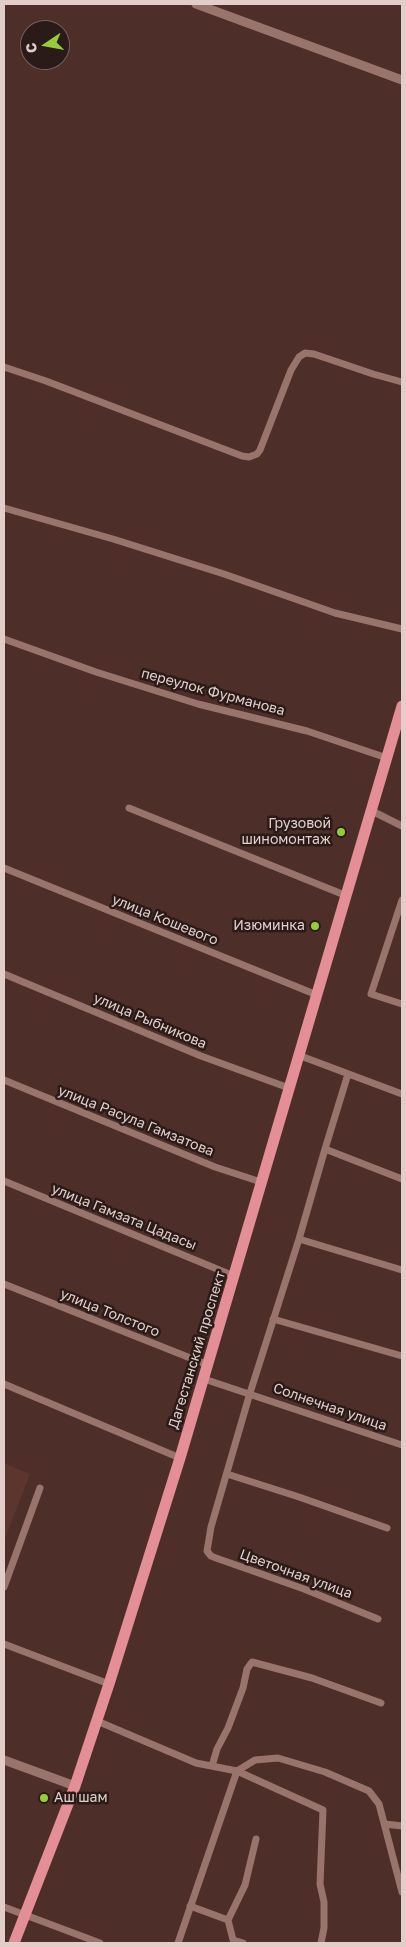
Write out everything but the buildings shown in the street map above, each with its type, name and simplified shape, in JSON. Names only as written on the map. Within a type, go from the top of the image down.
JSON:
[{"type":"highway","name":"Дагестанский проспект","points":[[14,1943],[75,1786],[180,1458],[402,706]]},
{"type":"street","points":[[196,4],[402,80]]},
{"type":"street","points":[[4,367],[46,381],[242,456],[257,454],[260,450],[291,370],[299,357],[304,353],[314,354],[402,382]]},
{"type":"street","points":[[4,508],[113,538],[335,613],[402,630]]},
{"type":"street","name":"переулок Фурманова","points":[[4,639],[96,672],[198,704],[266,719],[308,731],[387,758]]},
{"type":"street","points":[[129,808],[347,896]]},
{"type":"street","points":[[372,811],[402,826]]},
{"type":"street","name":"улица Кошевого","points":[[4,868],[316,996]]},
{"type":"street","points":[[401,1004],[371,994],[399,919],[402,900]]},
{"type":"street","name":"улица Рыбникова","points":[[4,974],[201,1056],[289,1088]]},
{"type":"street","points":[[298,1056],[402,1094]]},
{"type":"street","points":[[348,1074],[227,1474],[387,1528]]},
{"type":"street","name":"улица Расула Гамзатова","points":[[4,1080],[215,1167],[261,1182]]},
{"type":"street","points":[[325,1149],[402,1180]]},
{"type":"street","name":"улица Гамзата Цадасы","points":[[4,1181],[234,1276]]},
{"type":"street","points":[[298,1240],[402,1270]]},
{"type":"street","name":"улица Толстого","points":[[4,1284],[208,1365]]},
{"type":"street","points":[[273,1319],[402,1356]]},
{"type":"street","name":"Солнечная улица","points":[[204,1379],[402,1445]]},
{"type":"street","points":[[4,1384],[180,1458]]},
{"type":"street","name":"Цветочная улица","points":[[227,1474],[211,1527],[207,1551],[211,1556],[304,1589],[378,1619]]},
{"type":"street","points":[[4,1587],[40,1488]]},
{"type":"street","points":[[4,1644],[109,1684]]},
{"type":"street","points":[[212,1766],[217,1749],[228,1728],[243,1688],[247,1669],[252,1662],[312,1678],[381,1703]]},
{"type":"street","points":[[97,1721],[196,1763],[237,1771],[324,1810],[320,1884],[324,1902],[324,1928],[321,1943]]},
{"type":"street","points":[[178,1943],[237,1771],[255,1760],[278,1758],[325,1772],[370,1791],[379,1804],[402,1892]]},
{"type":"street","points":[[4,1760],[75,1786]]},
{"type":"street","points":[[385,1824],[402,1826]]},
{"type":"street","points":[[243,1943],[233,1940],[228,1920],[245,1885],[256,1839]]},
{"type":"street","points":[[190,1906],[228,1920]]},
{"type":"street","points":[[4,1907],[100,1943]]},
{"type":"shaded area","points":[[4,1463],[30,1474],[4,1541]]},
{"type":"place","name":"Грузовой шиномонтаж","points":[[341,832]]},
{"type":"place","name":"Изюминка","points":[[315,926]]},
{"type":"place","name":"Аш шам","points":[[44,1798]]}]
